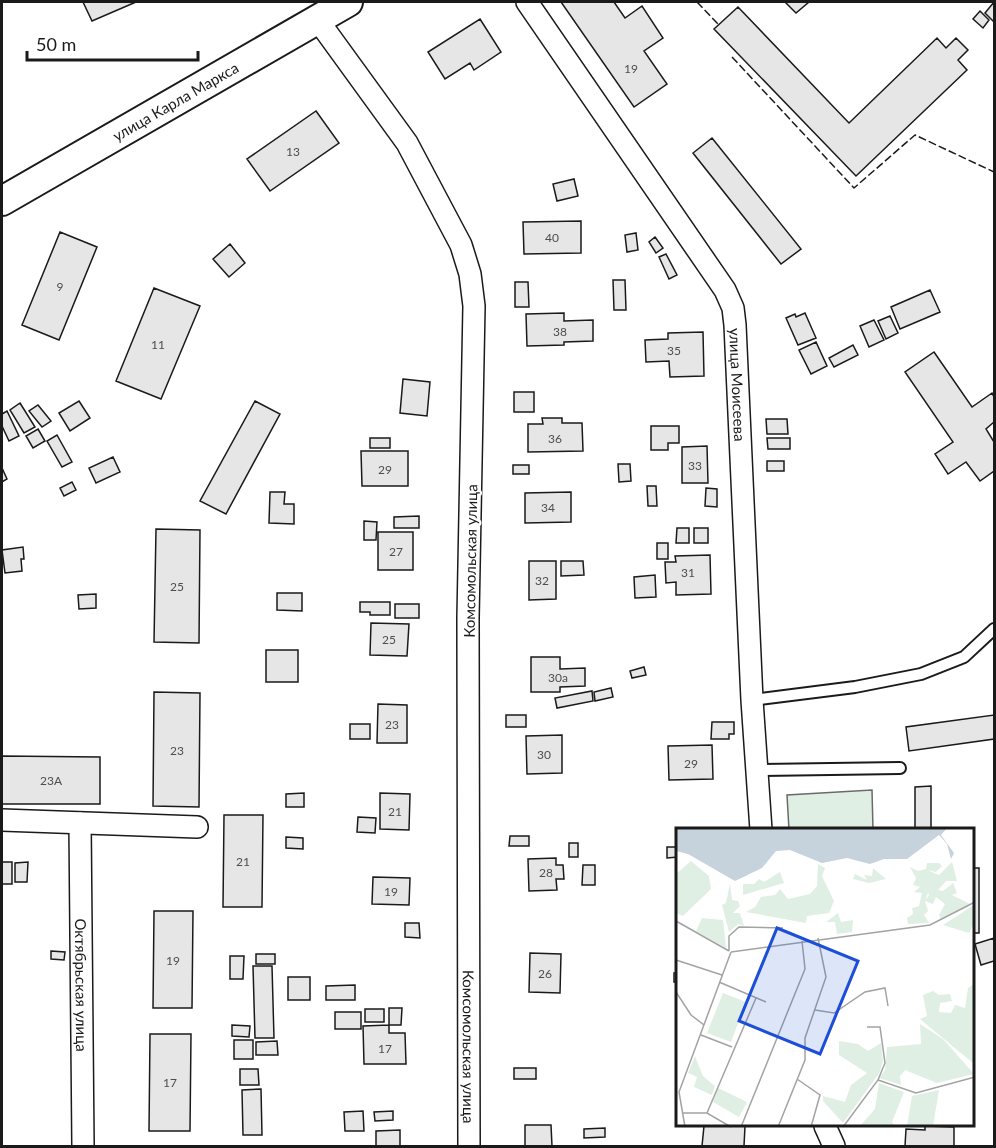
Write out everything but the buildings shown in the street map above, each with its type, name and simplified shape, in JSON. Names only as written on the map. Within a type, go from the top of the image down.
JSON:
[{"type":"street","name":"улица Карла Маркса","points":[[2,201],[348,2]]},
{"type":"street","name":"улица Моисеева","points":[[528,2],[725,290],[732,308],[736,337],[752,700],[761,828]]},
{"type":"street","name":"Комсомольская улица","points":[[317,19],[407,143],[462,245],[472,285],[474,306],[468,618],[469,1146]]},
{"type":"street","points":[[2,820],[196,826]]},
{"type":"street","name":"Октябрьская улица","points":[[80,823],[83,1146]]},
{"type":"street","points":[[826,1127],[834,1146]]},
{"type":"lane","points":[[752,700],[855,687],[921,674],[964,657],[994,629]]},
{"type":"lane","points":[[757,770],[900,768]]},
{"type":"green space","points":[[872,790],[873,828],[789,828],[787,795]]},
{"type":"fence","points":[[697,2],[719,25]]},
{"type":"fence","points":[[732,57],[854,188],[915,135],[994,172]]}]
